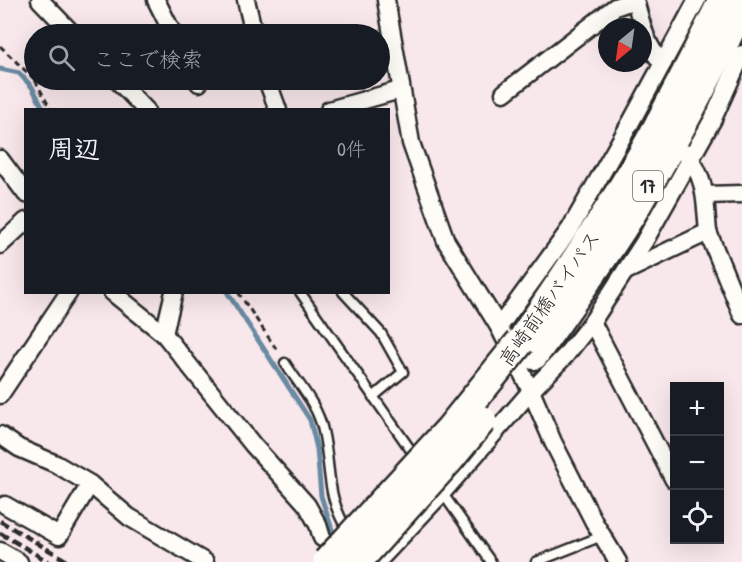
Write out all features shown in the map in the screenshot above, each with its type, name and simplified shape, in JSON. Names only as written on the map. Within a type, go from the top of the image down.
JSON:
[{"type":"highway","name":"高崎前橋バイパス","points":[[324,553],[442,438],[518,341],[596,230],[643,154],[723,0]]},
{"type":"highway","name":"高崎前橋バイパス","points":[[357,562],[450,460],[518,341],[588,279],[635,209],[694,105],[742,5]]},
{"type":"street","points":[[40,0],[63,24]]},
{"type":"street","points":[[156,0],[168,24]]},
{"type":"street","points":[[246,0],[252,24]]},
{"type":"street","points":[[386,0],[411,143],[446,241],[518,341],[531,391],[553,442],[618,562]]},
{"type":"street","points":[[504,93],[615,8],[635,0],[655,57],[663,63]]},
{"type":"street","points":[[518,341],[570,229],[638,125],[663,63],[697,0]]},
{"type":"street","points":[[377,562],[565,356],[592,322],[644,242],[687,155],[721,103],[742,54]]},
{"type":"street","points":[[127,90],[144,108]]},
{"type":"street","points":[[271,90],[277,108]]},
{"type":"street","points":[[336,108],[400,90]]},
{"type":"street","points":[[687,155],[695,164],[703,181],[708,232],[742,315]]},
{"type":"street","points":[[1,164],[24,192]]},
{"type":"street","points":[[705,195],[742,194]]},
{"type":"street","points":[[0,245],[24,223]]},
{"type":"street","points":[[625,271],[708,232]]},
{"type":"street","points":[[0,395],[68,294]]},
{"type":"street","points":[[114,294],[164,334],[253,445],[307,505],[318,525],[324,553]]},
{"type":"street","points":[[164,334],[174,294]]},
{"type":"street","points":[[592,322],[670,470]]},
{"type":"street","points":[[0,435],[19,448],[56,464],[90,484],[129,517],[206,562]]},
{"type":"street","points":[[5,505],[59,536],[90,484]]},
{"type":"street","points":[[0,551],[18,562]]},
{"type":"lane","points":[[301,294],[491,562]]},
{"type":"lane","points":[[345,294],[381,333],[403,372],[373,397]]},
{"type":"lane","points":[[285,363],[318,414],[324,432],[328,472],[336,509],[355,544],[368,562]]},
{"type":"lane","points":[[536,562],[602,536]]},
{"type":"lane","points":[[324,553],[338,562]]},
{"type":"path","points":[[0,46],[24,69]]},
{"type":"path","points":[[41,90],[50,108]]},
{"type":"path","points":[[239,294],[285,363]]},
{"type":"waterway","points":[[0,69],[19,73],[24,78]]},
{"type":"waterway","points":[[34,90],[43,108]]},
{"type":"waterway","points":[[228,294],[310,420],[317,449],[321,496],[335,539]]},
{"type":"railway","points":[[0,521],[69,562]]},
{"type":"railway","points":[[0,533],[49,562]]}]
